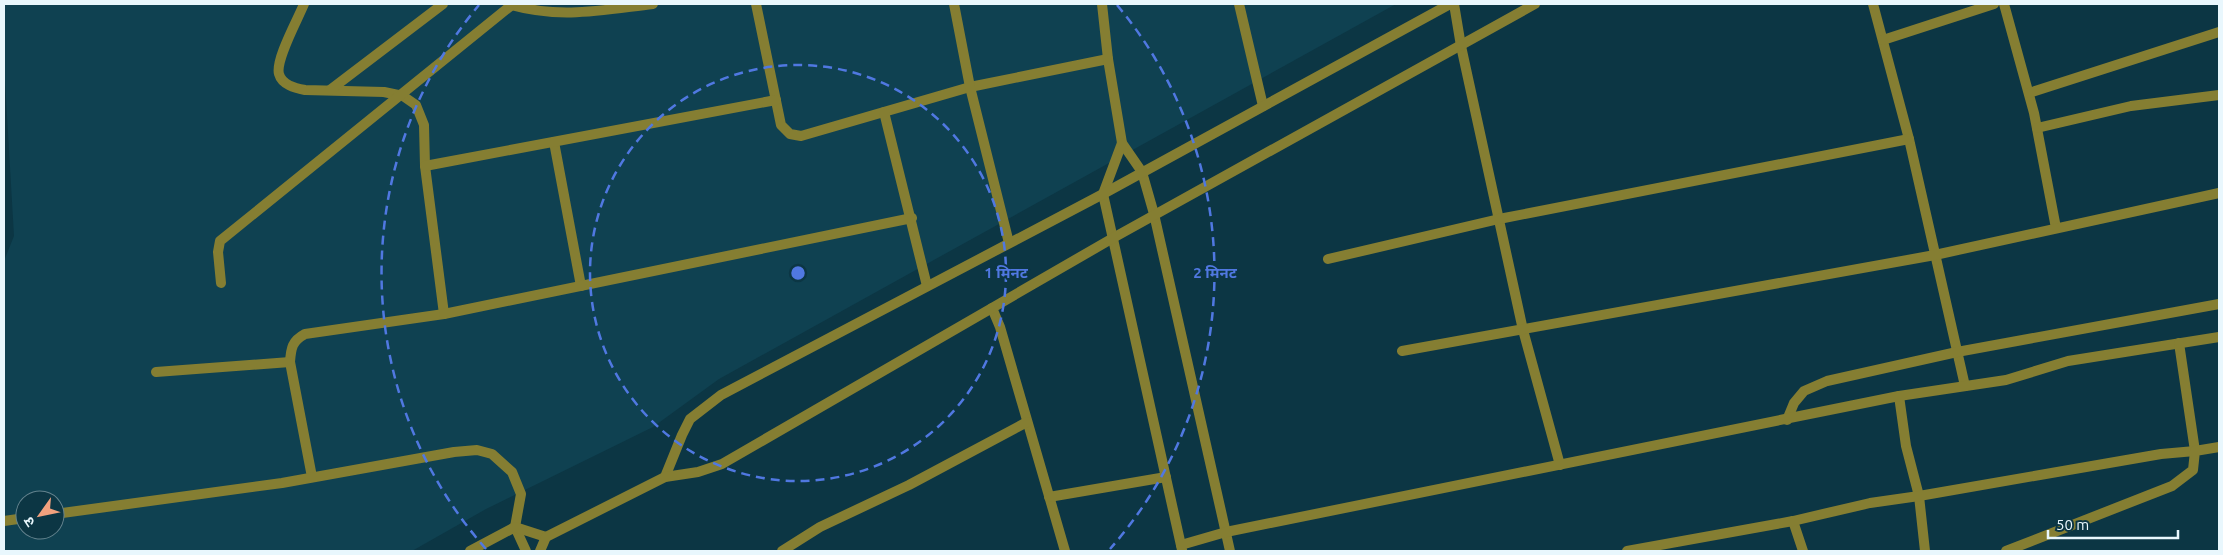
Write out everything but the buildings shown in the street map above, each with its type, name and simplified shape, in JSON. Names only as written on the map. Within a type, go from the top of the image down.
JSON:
[{"type":"street","points":[[304,4],[280,61],[279,74],[284,82],[293,88],[384,92],[398,95],[416,105],[424,125],[426,166],[444,314]]},
{"type":"street","points":[[330,90],[443,4]]},
{"type":"street","points":[[220,284],[218,252],[220,241],[398,95],[512,5],[553,14],[581,13],[652,4]]},
{"type":"street","points":[[756,4],[781,125],[790,134],[800,136],[970,87],[1108,59]]},
{"type":"street","points":[[954,4],[970,87],[1009,243]]},
{"type":"street","points":[[1102,4],[1108,59],[1122,144],[1142,172],[1154,214],[1230,551]]},
{"type":"street","points":[[1239,4],[1263,106]]},
{"type":"street","points":[[665,477],[690,419],[721,395],[1103,194],[1452,4],[1523,330],[1560,465]]},
{"type":"street","points":[[540,551],[546,537],[665,477],[698,472],[722,464],[1154,214],[1535,4]]},
{"type":"street","points":[[1873,4],[1909,139],[1965,386]]},
{"type":"street","points":[[1883,40],[1994,4]]},
{"type":"street","points":[[2004,4],[2037,128],[2056,228]]},
{"type":"street","points":[[2029,94],[2219,32]]},
{"type":"street","points":[[2037,128],[2131,106],[2219,95]]},
{"type":"street","points":[[426,166],[776,100]]},
{"type":"street","points":[[884,112],[912,218],[927,286]]},
{"type":"street","points":[[1328,259],[1499,219],[1909,139]]},
{"type":"street","points":[[554,142],[581,286]]},
{"type":"street","points":[[1122,144],[1103,194],[1182,548],[1226,532],[1899,396],[2006,380],[2068,362],[2219,336]]},
{"type":"street","points":[[1402,351],[1935,255],[2219,193]]},
{"type":"street","points":[[312,477],[290,362],[290,349],[296,339],[305,334],[444,314],[912,218]]},
{"type":"street","points":[[1787,420],[1794,404],[1804,391],[1814,386],[1957,352],[2219,304]]},
{"type":"street","points":[[992,308],[1000,327],[1065,551]]},
{"type":"street","points":[[2006,551],[2172,486],[2193,470],[2194,450],[2179,343]]},
{"type":"street","points":[[156,372],[290,362]]},
{"type":"street","points":[[1899,396],[1906,446],[1919,496],[1925,551]]},
{"type":"street","points":[[782,551],[820,528],[909,485],[1028,422]]},
{"type":"street","points":[[1627,551],[1793,521],[1870,503],[2219,447]]},
{"type":"street","points":[[65,513],[312,477],[454,452],[477,450],[492,454],[512,472],[521,494],[516,527],[526,551]]},
{"type":"street","points":[[1049,497],[1166,477]]},
{"type":"street","points":[[1793,521],[1803,551]]},
{"type":"street","points":[[470,551],[516,527],[546,537]]},
{"type":"shaded area","points":[[4,4],[1396,4],[719,379],[653,427],[486,509],[412,551],[4,551],[4,261],[14,236],[4,64]]}]
